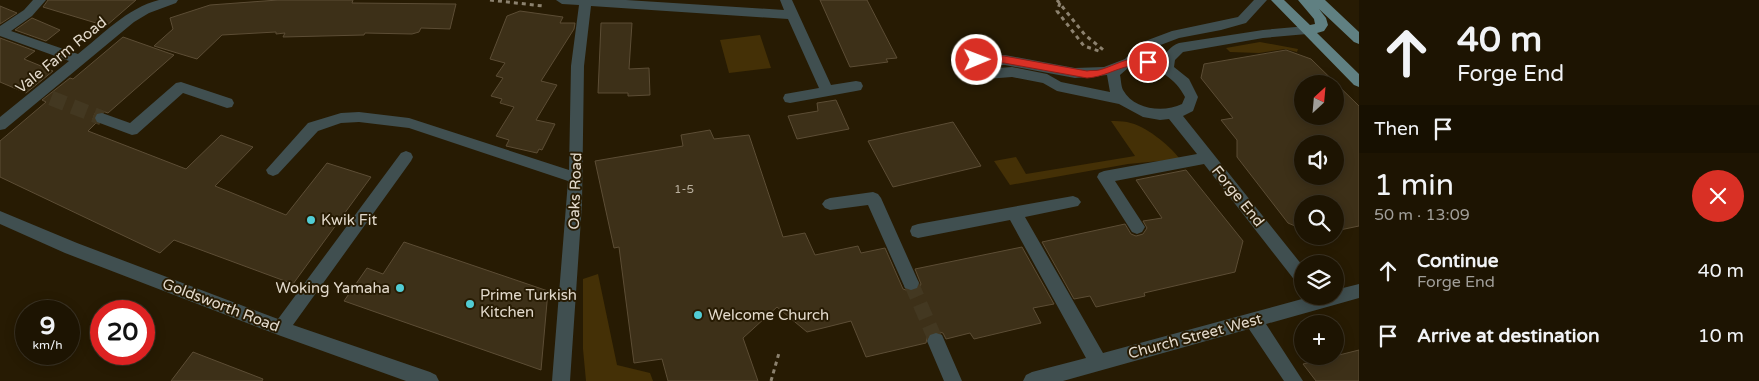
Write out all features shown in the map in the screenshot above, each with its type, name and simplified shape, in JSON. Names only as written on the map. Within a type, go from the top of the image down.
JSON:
[{"type":"main road","points":[[1277,0],[1359,82]]},
{"type":"main road","points":[[1304,0],[1320,18],[1322,25],[1320,28],[1307,30]]},
{"type":"main road","points":[[1317,0],[1359,39]]},
{"type":"street","points":[[40,0],[28,13],[1,32],[80,60]]},
{"type":"street","points":[[562,0],[792,15]]},
{"type":"street","points":[[786,0],[827,91]]},
{"type":"street","points":[[963,60],[1004,59],[1077,74],[1100,73],[1124,64],[1148,62],[1167,68],[1185,83],[1190,91],[1191,99],[1188,106],[1183,112],[1174,115],[1161,116],[1134,108],[1116,91],[1112,82],[1113,73],[1124,64],[1145,46],[1177,34],[1242,20],[1261,0]]},
{"type":"street","name":"Vale Farm Road","points":[[0,125],[44,96],[80,60],[130,19],[159,1]]},
{"type":"street","name":"Oaks Road","points":[[561,381],[572,264],[579,30],[585,1]]},
{"type":"street","points":[[1167,68],[1169,58],[1179,48],[1264,34],[1307,30]]},
{"type":"street","points":[[972,75],[997,72],[1013,82],[1046,89],[1057,86],[1124,100]]},
{"type":"street","points":[[790,98],[856,86]]},
{"type":"street","points":[[102,118],[132,130],[181,87],[227,103]]},
{"type":"street","name":"Forge End","points":[[1174,115],[1294,267]]},
{"type":"street","points":[[273,170],[313,127],[341,118],[359,117],[409,123],[576,178]]},
{"type":"street","points":[[281,328],[406,156]]},
{"type":"street","points":[[1137,227],[1104,177],[1207,158]]},
{"type":"street","points":[[830,204],[873,198],[911,283]]},
{"type":"street","points":[[918,231],[1073,202]]},
{"type":"street","points":[[1014,213],[1098,362]]},
{"type":"street","name":"Goldsworth Road","points":[[5,222],[281,328],[430,381]]},
{"type":"street","name":"Church Street West","points":[[1344,294],[1359,291]]},
{"type":"street","name":"Church Street West","points":[[1032,381],[1301,305]]},
{"type":"street","points":[[1253,320],[1294,381]]},
{"type":"street","points":[[936,341],[953,381]]},
{"type":"path","points":[[1057,0],[1085,35],[1111,56],[1084,46],[1057,11],[1060,4]]},
{"type":"path","points":[[771,381],[779,353]]},
{"type":"shaded area","points":[[760,35],[771,68],[729,73],[720,40]]},
{"type":"shaded area","points":[[1260,42],[1298,49],[1297,52],[1285,49],[1259,53],[1230,52],[1226,48]]},
{"type":"shaded area","points":[[1111,121],[1127,122],[1142,127],[1169,147],[1180,159],[1128,164],[1010,185],[994,161],[1016,157],[1026,174],[1135,156]]},
{"type":"shaded area","points":[[598,274],[617,365],[650,373],[653,381],[586,381],[583,349],[583,279]]},
{"type":"building","points":[[48,0],[136,0],[106,26],[43,7]]},
{"type":"building","points":[[278,0],[353,0],[352,3],[456,4],[450,29],[421,28],[419,32],[412,34],[365,33],[364,35],[283,37],[285,33],[276,34],[276,32],[222,35],[197,59],[154,46],[173,29],[170,18],[210,5]]},
{"type":"building","points":[[820,0],[867,0],[897,58],[886,59],[888,62],[850,67]]},
{"type":"building","points":[[0,6],[17,13],[0,24]]},
{"type":"building","points":[[520,11],[563,17],[560,23],[575,23],[574,29],[541,81],[557,85],[536,120],[555,124],[542,150],[539,149],[537,153],[506,146],[509,140],[496,136],[514,107],[500,103],[502,99],[491,96],[503,78],[496,76],[505,63],[490,59],[507,16]]},
{"type":"building","points":[[32,18],[60,30],[46,41],[15,30]]},
{"type":"building","points":[[601,23],[632,23],[629,69],[649,68],[650,95],[628,96],[628,93],[598,93]]},
{"type":"building","points":[[123,37],[174,55],[108,113],[102,111],[95,113],[93,119],[96,123],[88,131],[186,169],[221,135],[253,147],[215,186],[286,215],[327,163],[371,177],[293,284],[174,240],[160,253],[0,177],[0,141],[46,102],[42,100],[70,78],[73,79]]},
{"type":"building","points":[[0,38],[35,51],[24,59],[53,71],[26,93],[0,82]]},
{"type":"building","points":[[1286,50],[1311,59],[1327,75],[1294,75],[1294,125],[1344,125],[1344,91],[1359,106],[1359,226],[1344,229],[1344,195],[1294,195],[1294,226],[1288,223],[1237,157],[1237,140],[1221,120],[1233,118],[1201,78],[1204,64]]},
{"type":"building","points":[[836,100],[849,129],[797,139],[788,116],[818,111],[817,103]]},
{"type":"building","points":[[953,122],[981,166],[893,187],[868,141]]},
{"type":"building","points":[[710,130],[714,139],[749,135],[783,237],[805,233],[815,255],[858,246],[861,253],[885,248],[903,289],[912,292],[918,290],[921,284],[915,269],[1022,247],[1054,304],[1033,308],[1041,323],[974,339],[970,333],[946,339],[943,333],[935,331],[928,334],[926,343],[866,357],[851,321],[807,332],[777,307],[743,338],[758,381],[668,381],[662,359],[634,363],[619,247],[614,248],[595,161],[683,146],[681,135]]},
{"type":"building","points":[[1186,170],[1243,241],[1235,272],[1144,293],[1145,296],[1096,307],[1090,296],[1074,299],[1042,242],[1125,224],[1131,234],[1136,236],[1143,234],[1147,228],[1143,221],[1162,218],[1136,180]]},
{"type":"building","points":[[404,242],[548,291],[541,370],[344,301],[367,268],[383,274]]},
{"type":"building","points":[[1359,350],[1359,381],[1316,381],[1304,365],[1344,365],[1344,354]]},
{"type":"building","points":[[193,352],[263,379],[262,381],[171,381]]},
{"type":"tunnel","points":[[51,98],[102,118]]},
{"type":"tunnel","points":[[911,283],[936,341]]},
{"type":"place","name":"Kwik Fit","points":[[311,220]]},
{"type":"place","name":"Woking Yamaha","points":[[400,288]]},
{"type":"place","name":"Prime Turkish Kitchen","points":[[470,304]]},
{"type":"place","name":"Welcome Church","points":[[698,315]]},
{"type":"route","points":[[977,60],[1004,59],[1077,74],[1100,73],[1130,62],[1148,62]]}]
